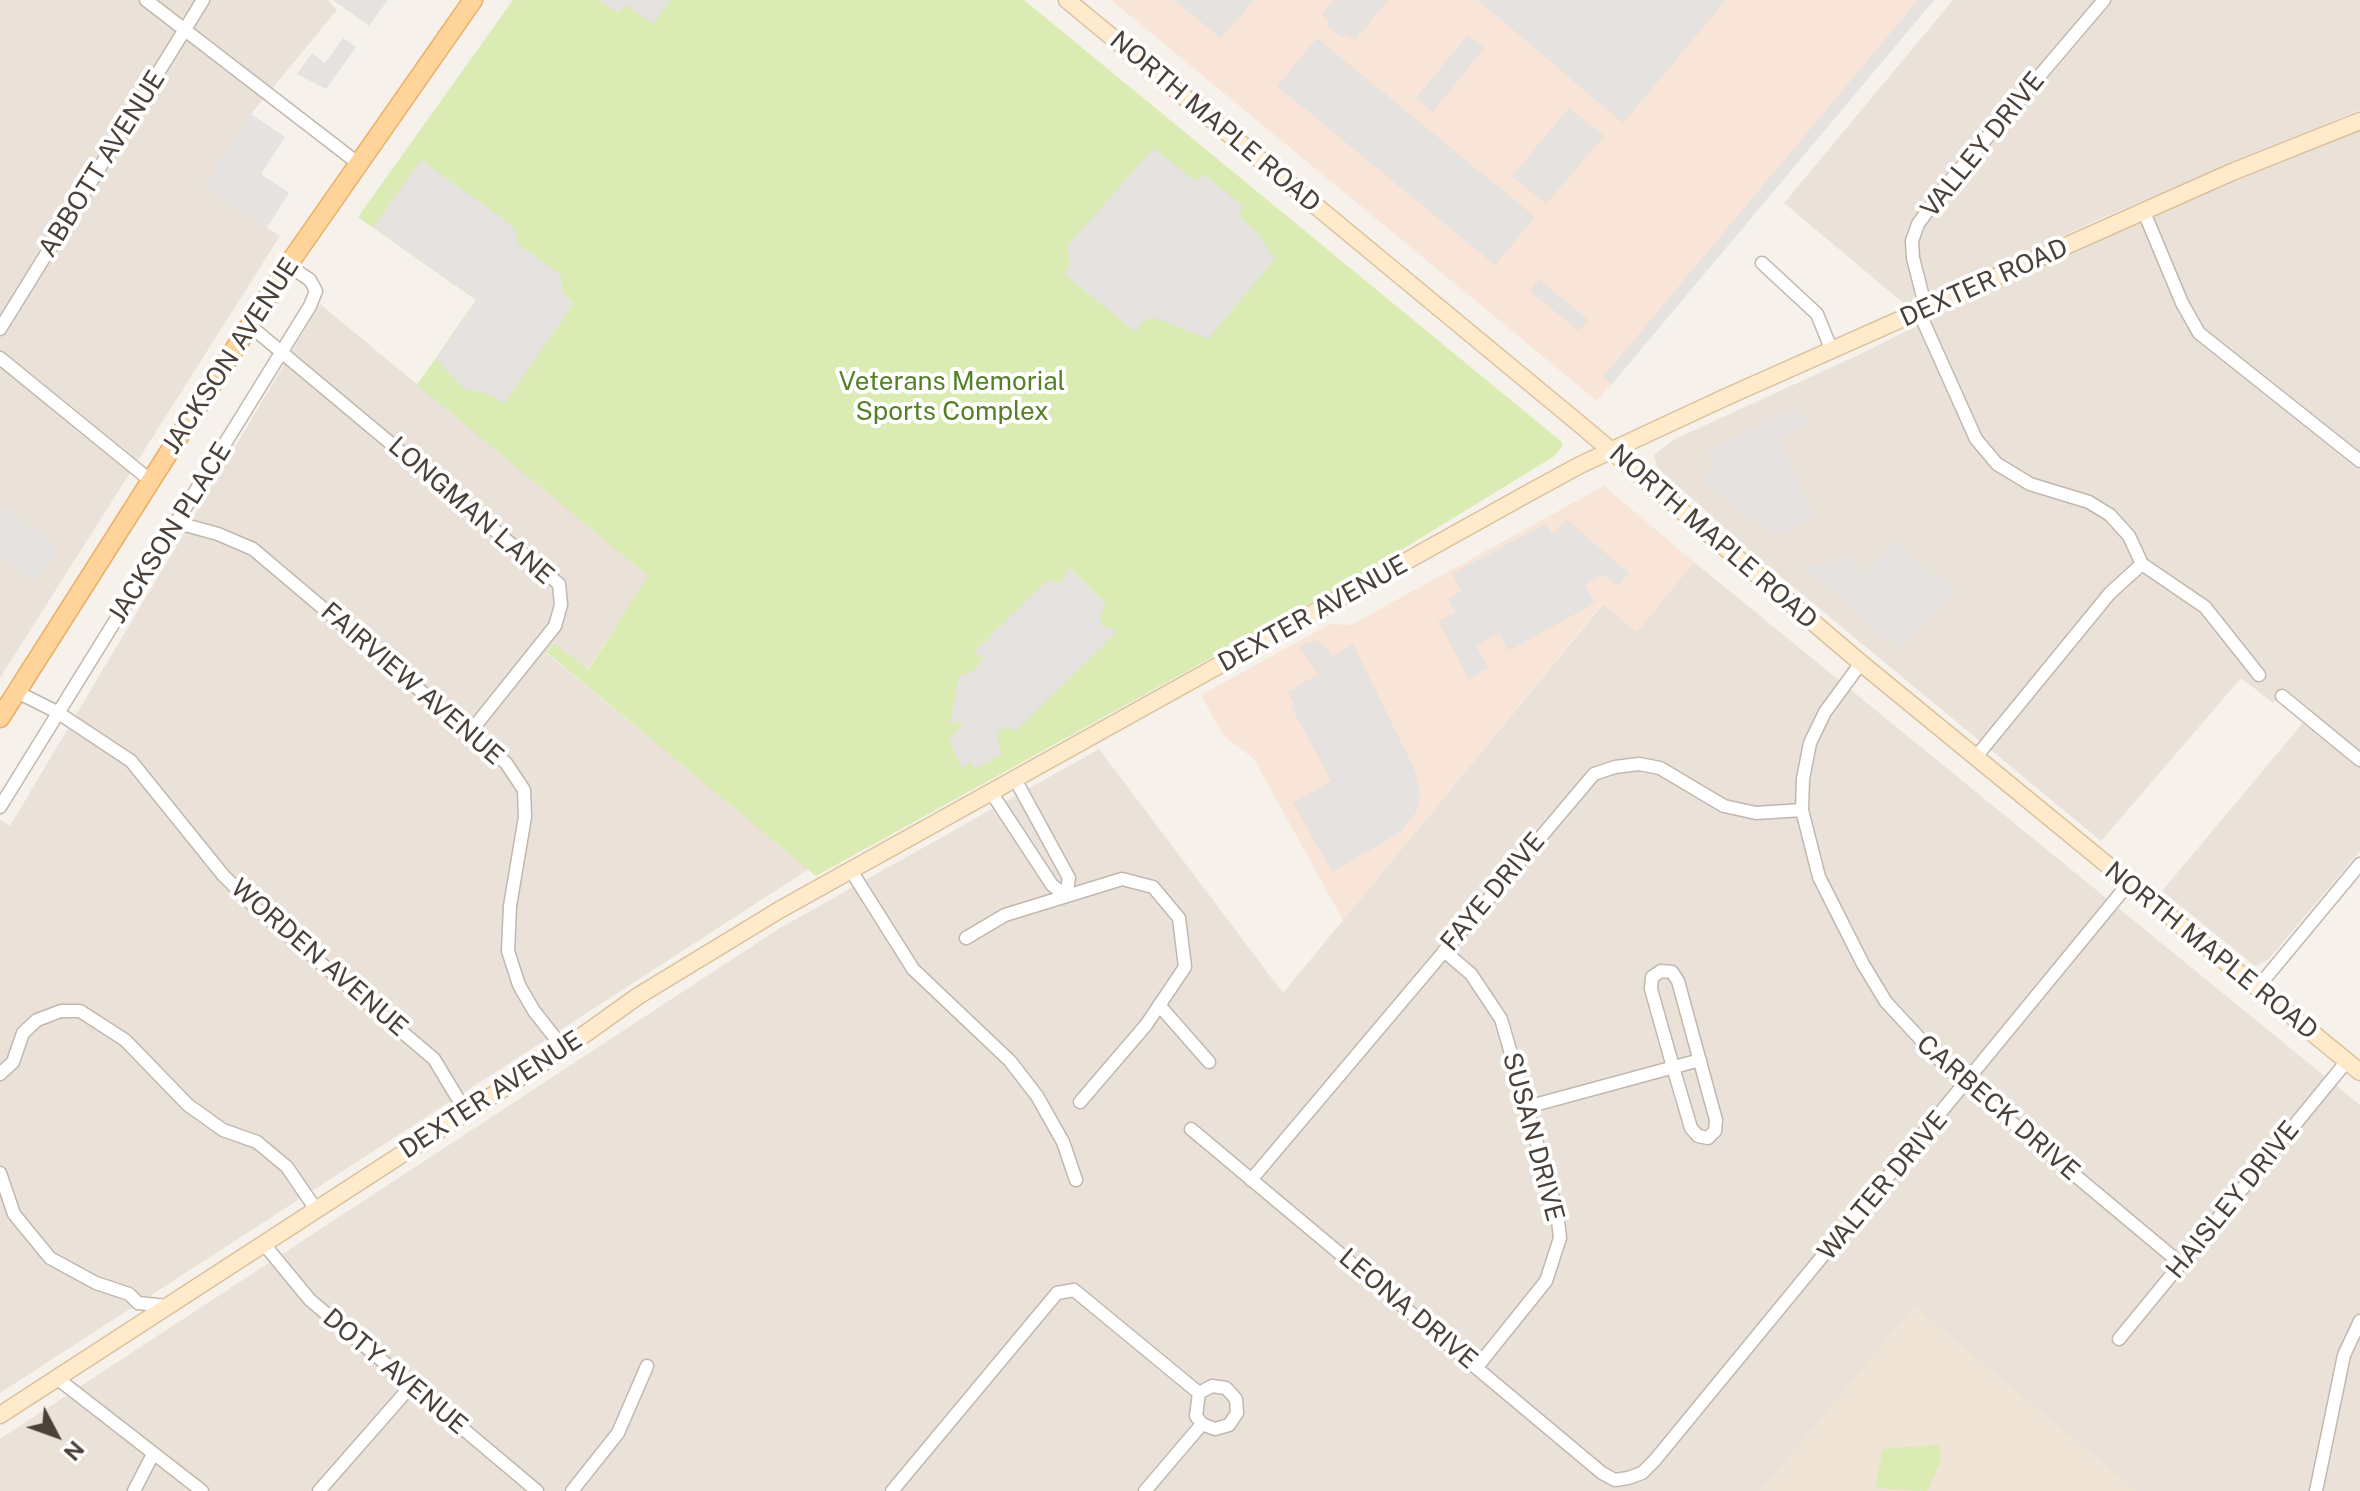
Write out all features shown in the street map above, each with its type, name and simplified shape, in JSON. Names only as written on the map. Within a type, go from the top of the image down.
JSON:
[{"type":"main road","name":"JACKSON AVENUE","points":[[0,718],[288,265],[473,0]]},
{"type":"main road","name":"NORTH MAPLE ROAD","points":[[1067,0],[1611,450],[1975,758],[2353,1067]]},
{"type":"main road","name":"DEXTER ROAD","points":[[1611,450],[2144,212],[2360,121]]},
{"type":"main road","name":"DEXTER AVENUE","points":[[0,1415],[564,1049],[638,996],[850,869],[1611,450]]},
{"type":"street","points":[[146,0],[359,164]]},
{"type":"street","name":"ABBOTT AVENUE","points":[[0,329],[203,0]]},
{"type":"street","name":"VALLEY DRIVE","points":[[1922,310],[1912,241],[1918,224],[1944,188],[2104,0]]},
{"type":"street","points":[[2144,212],[2199,333],[2360,461]]},
{"type":"street","points":[[1762,263],[1817,314],[1832,351]]},
{"type":"street","name":"JACKSON PLACE","points":[[0,807],[178,523],[316,291],[310,280],[288,265]]},
{"type":"street","points":[[1922,310],[1976,439],[1997,464],[2030,484],[2089,502],[2110,515],[2129,536],[2142,564],[2205,607],[2259,675]]},
{"type":"street","name":"LONGMAN LANE","points":[[249,325],[559,584],[561,605],[555,626],[471,731]]},
{"type":"street","points":[[0,358],[151,481]]},
{"type":"street","name":"FAIRVIEW AVENUE","points":[[178,523],[218,534],[253,549],[506,763],[524,790],[525,817],[510,906],[508,951],[519,985],[534,1011],[564,1049]]},
{"type":"street","points":[[1975,758],[2110,593],[2142,564]]},
{"type":"street","name":"CARBECK DRIVE","points":[[1861,663],[1825,712],[1810,743],[1803,779],[1802,810],[1819,877],[1863,964],[1886,1002],[1910,1032],[1967,1085],[2180,1263]]},
{"type":"street","name":"WORDEN AVENUE","points":[[17,692],[57,712],[131,761],[223,875],[434,1059],[466,1112]]},
{"type":"street","points":[[2282,696],[2360,760]]},
{"type":"street","name":"FAYE DRIVE","points":[[1251,1180],[1594,774],[1615,767],[1649,766],[1660,768],[1724,806],[1756,813],[1802,810]]},
{"type":"street","points":[[1015,779],[1069,878],[1066,896]]},
{"type":"street","points":[[991,792],[1052,885],[1066,896]]},
{"type":"street","points":[[2258,987],[2360,864]]},
{"type":"street","points":[[850,869],[913,969],[1010,1061],[1037,1096],[1063,1142],[1076,1180]]},
{"type":"street","points":[[966,938],[1005,915],[1122,879],[1153,887],[1179,918],[1185,967],[1159,1005],[1080,1102]]},
{"type":"street","name":"WALTER DRIVE","points":[[1628,1478],[1642,1473],[1655,1460],[1967,1085],[2129,883]]},
{"type":"street","name":"SUSAN DRIVE","points":[[1444,951],[1471,974],[1501,1019],[1557,1212],[1560,1238],[1546,1281],[1477,1367]]},
{"type":"street","points":[[1661,971],[1672,972],[1678,981],[1716,1120],[1715,1131],[1708,1138],[1698,1136],[1691,1128],[1673,1067],[1651,989],[1652,977],[1661,971]]},
{"type":"street","points":[[1159,1005],[1209,1062]]},
{"type":"street","points":[[0,1074],[13,1062],[23,1033],[37,1020],[61,1011],[80,1011],[125,1040],[188,1105],[223,1130],[257,1142],[287,1167],[315,1208]]},
{"type":"street","points":[[1527,1107],[1700,1060]]},
{"type":"street","name":"HAISLEY DRIVE","points":[[2119,1339],[2180,1263],[2353,1067]]},
{"type":"street","name":"LEONA DRIVE","points":[[1191,1129],[1602,1473],[1615,1480],[1628,1478]]},
{"type":"street","points":[[0,1173],[14,1214],[50,1258],[96,1283],[129,1294],[138,1303],[167,1306]]},
{"type":"street","name":"DOTY AVENUE","points":[[263,1243],[310,1300],[537,1491]]},
{"type":"street","points":[[892,1491],[1057,1293],[1074,1290],[1199,1393]]},
{"type":"street","points":[[2316,1491],[2344,1355],[2360,1321]]},
{"type":"street","points":[[572,1491],[618,1433],[647,1366]]},
{"type":"street","points":[[58,1379],[152,1456],[202,1491]]},
{"type":"street","points":[[319,1491],[411,1386]]},
{"type":"street","points":[[1212,1386],[1226,1388],[1236,1399],[1237,1413],[1229,1425],[1215,1429],[1202,1424],[1196,1416],[1199,1393],[1212,1386]]},
{"type":"street","points":[[1145,1491],[1202,1424]]},
{"type":"street","points":[[134,1491],[152,1456]]},
{"type":"shaded area","points":[[0,0],[327,0],[337,10],[251,114],[204,188],[280,236],[0,678]]},
{"type":"shaded area","points":[[333,0],[388,0],[369,26]]},
{"type":"shaded area","points":[[599,0],[670,0],[653,24],[626,5],[617,13]]},
{"type":"shaded area","points":[[1111,0],[1934,0],[1597,401]]},
{"type":"shaded area","points":[[1174,0],[1254,0],[1221,38]]},
{"type":"shaded area","points":[[1334,0],[1388,0],[1355,40],[1346,34],[1343,38],[1327,25],[1330,21],[1322,14]]},
{"type":"shaded area","points":[[1478,0],[1726,0],[1623,123]]},
{"type":"shaded area","points":[[1918,0],[1934,0],[1612,384],[1603,377]]},
{"type":"shaded area","points":[[1953,0],[2360,0],[2360,110],[2102,218],[1908,307],[1784,203]]},
{"type":"shaded area","points":[[1468,35],[1484,48],[1433,112],[1416,98]]},
{"type":"shaded area","points":[[343,38],[356,47],[326,89],[297,74],[312,53],[325,63]]},
{"type":"shaded area","points":[[1317,38],[1535,217],[1495,265],[1277,86]]},
{"type":"shaded area","points":[[1569,108],[1604,136],[1546,204],[1512,176]]},
{"type":"shaded area","points":[[251,114],[285,137],[261,174],[289,193],[266,229],[203,188]]},
{"type":"shaded area","points":[[2360,127],[2360,851],[2268,960],[2255,966],[2162,891],[2312,712],[2286,689],[2273,703],[2241,678],[2101,841],[1757,557],[1657,467],[1654,455],[1673,440],[1856,356],[2069,250]]},
{"type":"shaded area","points":[[1154,148],[1195,181],[1203,174],[1244,207],[1238,214],[1258,234],[1275,259],[1208,339],[1155,318],[1146,319],[1135,332],[1064,274],[1069,266],[1068,245]]},
{"type":"shaded area","points":[[421,160],[513,226],[518,244],[560,274],[563,293],[574,303],[504,404],[489,394],[464,389],[436,359],[477,300],[373,227]]},
{"type":"shaded area","points":[[1539,279],[1588,320],[1579,331],[1530,291]]},
{"type":"shaded area","points":[[320,304],[649,576],[587,670],[554,644],[546,653],[809,869],[0,1393],[0,819],[10,826]]},
{"type":"shaded area","points":[[1799,407],[1807,425],[1778,439],[1815,516],[1772,536],[1702,481],[1713,467],[1706,450]]},
{"type":"shaded area","points":[[1604,486],[1694,562],[1637,632],[1602,604],[1343,920],[1254,759],[1223,735],[1201,695],[1330,624],[1351,625]]},
{"type":"shaded area","points":[[4,506],[59,551],[33,583],[0,555],[0,511]]},
{"type":"shaded area","points":[[1567,520],[1629,573],[1618,586],[1604,574],[1585,585],[1595,603],[1508,651],[1499,633],[1476,646],[1488,668],[1469,679],[1438,621],[1455,612],[1448,599],[1462,591],[1452,574],[1545,524],[1552,534]]},
{"type":"shaded area","points":[[1896,541],[1953,591],[1900,651],[1798,562],[1832,567],[1844,554],[1866,574]]},
{"type":"shaded area","points":[[1694,562],[2360,1105],[2360,1491],[2136,1491],[1914,1307],[1761,1491],[0,1491],[0,1439],[780,928],[1099,749],[1283,993],[1603,604],[1637,631]]},
{"type":"shaded area","points":[[1069,567],[1106,604],[1100,617],[1102,626],[1118,631],[1017,730],[1003,728],[997,733],[1001,755],[975,769],[970,761],[962,769],[949,739],[962,725],[960,721],[950,724],[959,676],[974,670],[984,657],[974,652],[1046,581],[1061,583]]},
{"type":"shaded area","points":[[1317,640],[1333,656],[1353,644],[1416,773],[1420,794],[1417,811],[1400,832],[1332,872],[1293,803],[1331,781],[1291,706],[1294,704],[1288,692],[1318,674],[1298,646]]},
{"type":"shaded area","points":[[1914,1306],[2136,1491],[1761,1491]]},
{"type":"green space","name":"Veterans Memorial Sports Complex","points":[[513,0],[1024,0],[1563,443],[1562,447],[1553,457],[1352,580],[816,876],[546,652],[554,643],[588,670],[648,576],[417,385],[476,300],[358,217]]},
{"type":"green space","points":[[1937,1445],[1941,1452],[1940,1463],[1927,1491],[1875,1488],[1883,1449]]}]
